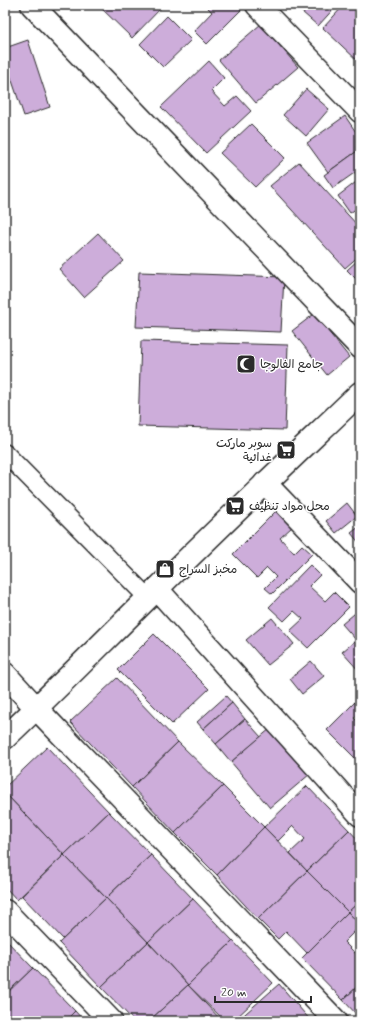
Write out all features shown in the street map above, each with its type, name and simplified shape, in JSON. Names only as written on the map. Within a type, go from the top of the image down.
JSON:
[{"type":"street","points":[[32,5],[360,347]]},
{"type":"street","points":[[257,5],[360,111]]},
{"type":"street","points":[[5,738],[265,483],[360,393]]},
{"type":"street","points":[[265,483],[360,582]]},
{"type":"street","points":[[152,594],[360,815]]},
{"type":"street","points":[[5,674],[336,1021]]},
{"type":"street","points":[[5,911],[111,1021]]},
{"type":"lane","points":[[5,453],[152,594]]},
{"type":"building","points":[[98,5],[164,5],[132,38]]},
{"type":"building","points":[[205,5],[245,6],[207,44],[194,31],[212,12]]},
{"type":"building","points":[[294,5],[337,5],[318,26]]},
{"type":"building","points":[[344,5],[360,5],[360,63],[323,28]]},
{"type":"building","points":[[167,16],[191,40],[163,67],[140,44]]},
{"type":"building","points":[[261,24],[298,67],[256,103],[219,60]]},
{"type":"building","points":[[28,40],[50,107],[24,116],[5,60],[5,48]]},
{"type":"building","points":[[209,61],[224,78],[211,91],[225,106],[237,96],[251,111],[206,153],[161,107]]},
{"type":"building","points":[[306,89],[329,109],[306,136],[283,115]]},
{"type":"building","points":[[345,116],[360,138],[360,149],[328,172],[307,143]]},
{"type":"building","points":[[251,124],[285,158],[255,187],[220,153]]},
{"type":"building","points":[[360,149],[360,169],[333,188],[324,175]]},
{"type":"building","points":[[299,162],[360,228],[360,255],[345,268],[270,186]]},
{"type":"building","points":[[360,179],[360,206],[350,213],[338,196]]},
{"type":"building","points":[[98,233],[124,261],[84,297],[59,269]]},
{"type":"building","points":[[360,258],[360,283],[347,270]]},
{"type":"building","points":[[139,272],[284,277],[281,332],[136,327]]},
{"type":"building","points":[[314,314],[349,357],[327,375],[292,331]]},
{"type":"building","points":[[141,341],[288,345],[285,430],[138,426]]},
{"type":"building","points":[[347,503],[357,516],[336,533],[326,521]]},
{"type":"building","points":[[276,511],[292,527],[280,538],[294,553],[302,545],[312,554],[272,594],[265,588],[276,577],[267,568],[257,578],[233,554]]},
{"type":"building","points":[[360,526],[360,544],[351,533]]},
{"type":"building","points":[[310,565],[320,575],[309,586],[325,601],[334,592],[349,607],[308,648],[290,631],[303,619],[294,611],[284,621],[269,607]]},
{"type":"building","points":[[360,609],[360,672],[342,652],[356,640],[342,624]]},
{"type":"building","points":[[272,618],[294,644],[268,665],[246,640]]},
{"type":"building","points":[[154,634],[209,689],[172,724],[118,670]]},
{"type":"building","points":[[311,661],[324,676],[302,694],[290,679]]},
{"type":"building","points":[[117,678],[178,742],[132,787],[70,722]]},
{"type":"building","points":[[226,696],[232,703],[203,729],[197,722]]},
{"type":"building","points":[[357,700],[360,704],[360,713],[354,718],[360,724],[360,760],[358,761],[327,730]]},
{"type":"building","points":[[232,703],[245,719],[216,744],[203,729]]},
{"type":"building","points":[[245,719],[261,737],[231,762],[216,744]]},
{"type":"building","points":[[271,728],[310,774],[270,808],[231,762]]},
{"type":"building","points":[[178,742],[223,786],[175,833],[132,787]]},
{"type":"building","points":[[47,747],[109,812],[64,855],[5,793],[5,787]]},
{"type":"building","points":[[223,786],[264,827],[217,875],[175,833]]},
{"type":"building","points":[[307,786],[349,830],[307,871],[290,853],[305,839],[293,826],[278,841],[264,827]]},
{"type":"building","points":[[5,793],[64,855],[17,900],[5,887]]},
{"type":"building","points":[[109,812],[151,855],[106,898],[64,855]]},
{"type":"building","points":[[264,827],[307,871],[258,919],[217,875]]},
{"type":"building","points":[[349,830],[360,842],[360,901],[348,912],[307,871]]},
{"type":"building","points":[[64,855],[106,898],[63,939],[22,896]]},
{"type":"building","points":[[151,855],[193,899],[148,942],[106,898]]},
{"type":"building","points":[[307,871],[348,912],[307,953],[286,931],[278,939],[258,919]]},
{"type":"building","points":[[106,898],[148,942],[101,987],[59,943]]},
{"type":"building","points":[[193,899],[233,941],[188,985],[148,942]]},
{"type":"building","points":[[360,901],[360,925],[348,912]]},
{"type":"building","points":[[348,912],[360,925],[344,942],[359,957],[360,956],[360,984],[343,1000],[302,958]]},
{"type":"building","points":[[5,939],[33,968],[5,995]]},
{"type":"building","points":[[233,941],[273,983],[233,1021],[225,1021],[188,985]]},
{"type":"building","points":[[148,942],[188,985],[149,1021],[134,1021],[101,987]]},
{"type":"building","points":[[33,968],[75,1011],[65,1021],[21,1021],[19,1019],[17,1021],[5,1021],[5,995]]},
{"type":"building","points":[[279,984],[311,1021],[237,1021]]},
{"type":"building","points":[[360,984],[360,1018],[343,1000]]},
{"type":"building","points":[[188,985],[222,1021],[149,1021]]},
{"type":"building","points":[[75,1011],[84,1021],[65,1021]]},
{"type":"place","name":"جامع الفالوجا","points":[[246,364]]},
{"type":"place","name":"سوبر ماركت غدائية","points":[[286,450]]},
{"type":"place","name":"محل مواد تنظيف","points":[[235,506]]},
{"type":"place","name":"مخبز السراج","points":[[165,569]]}]
